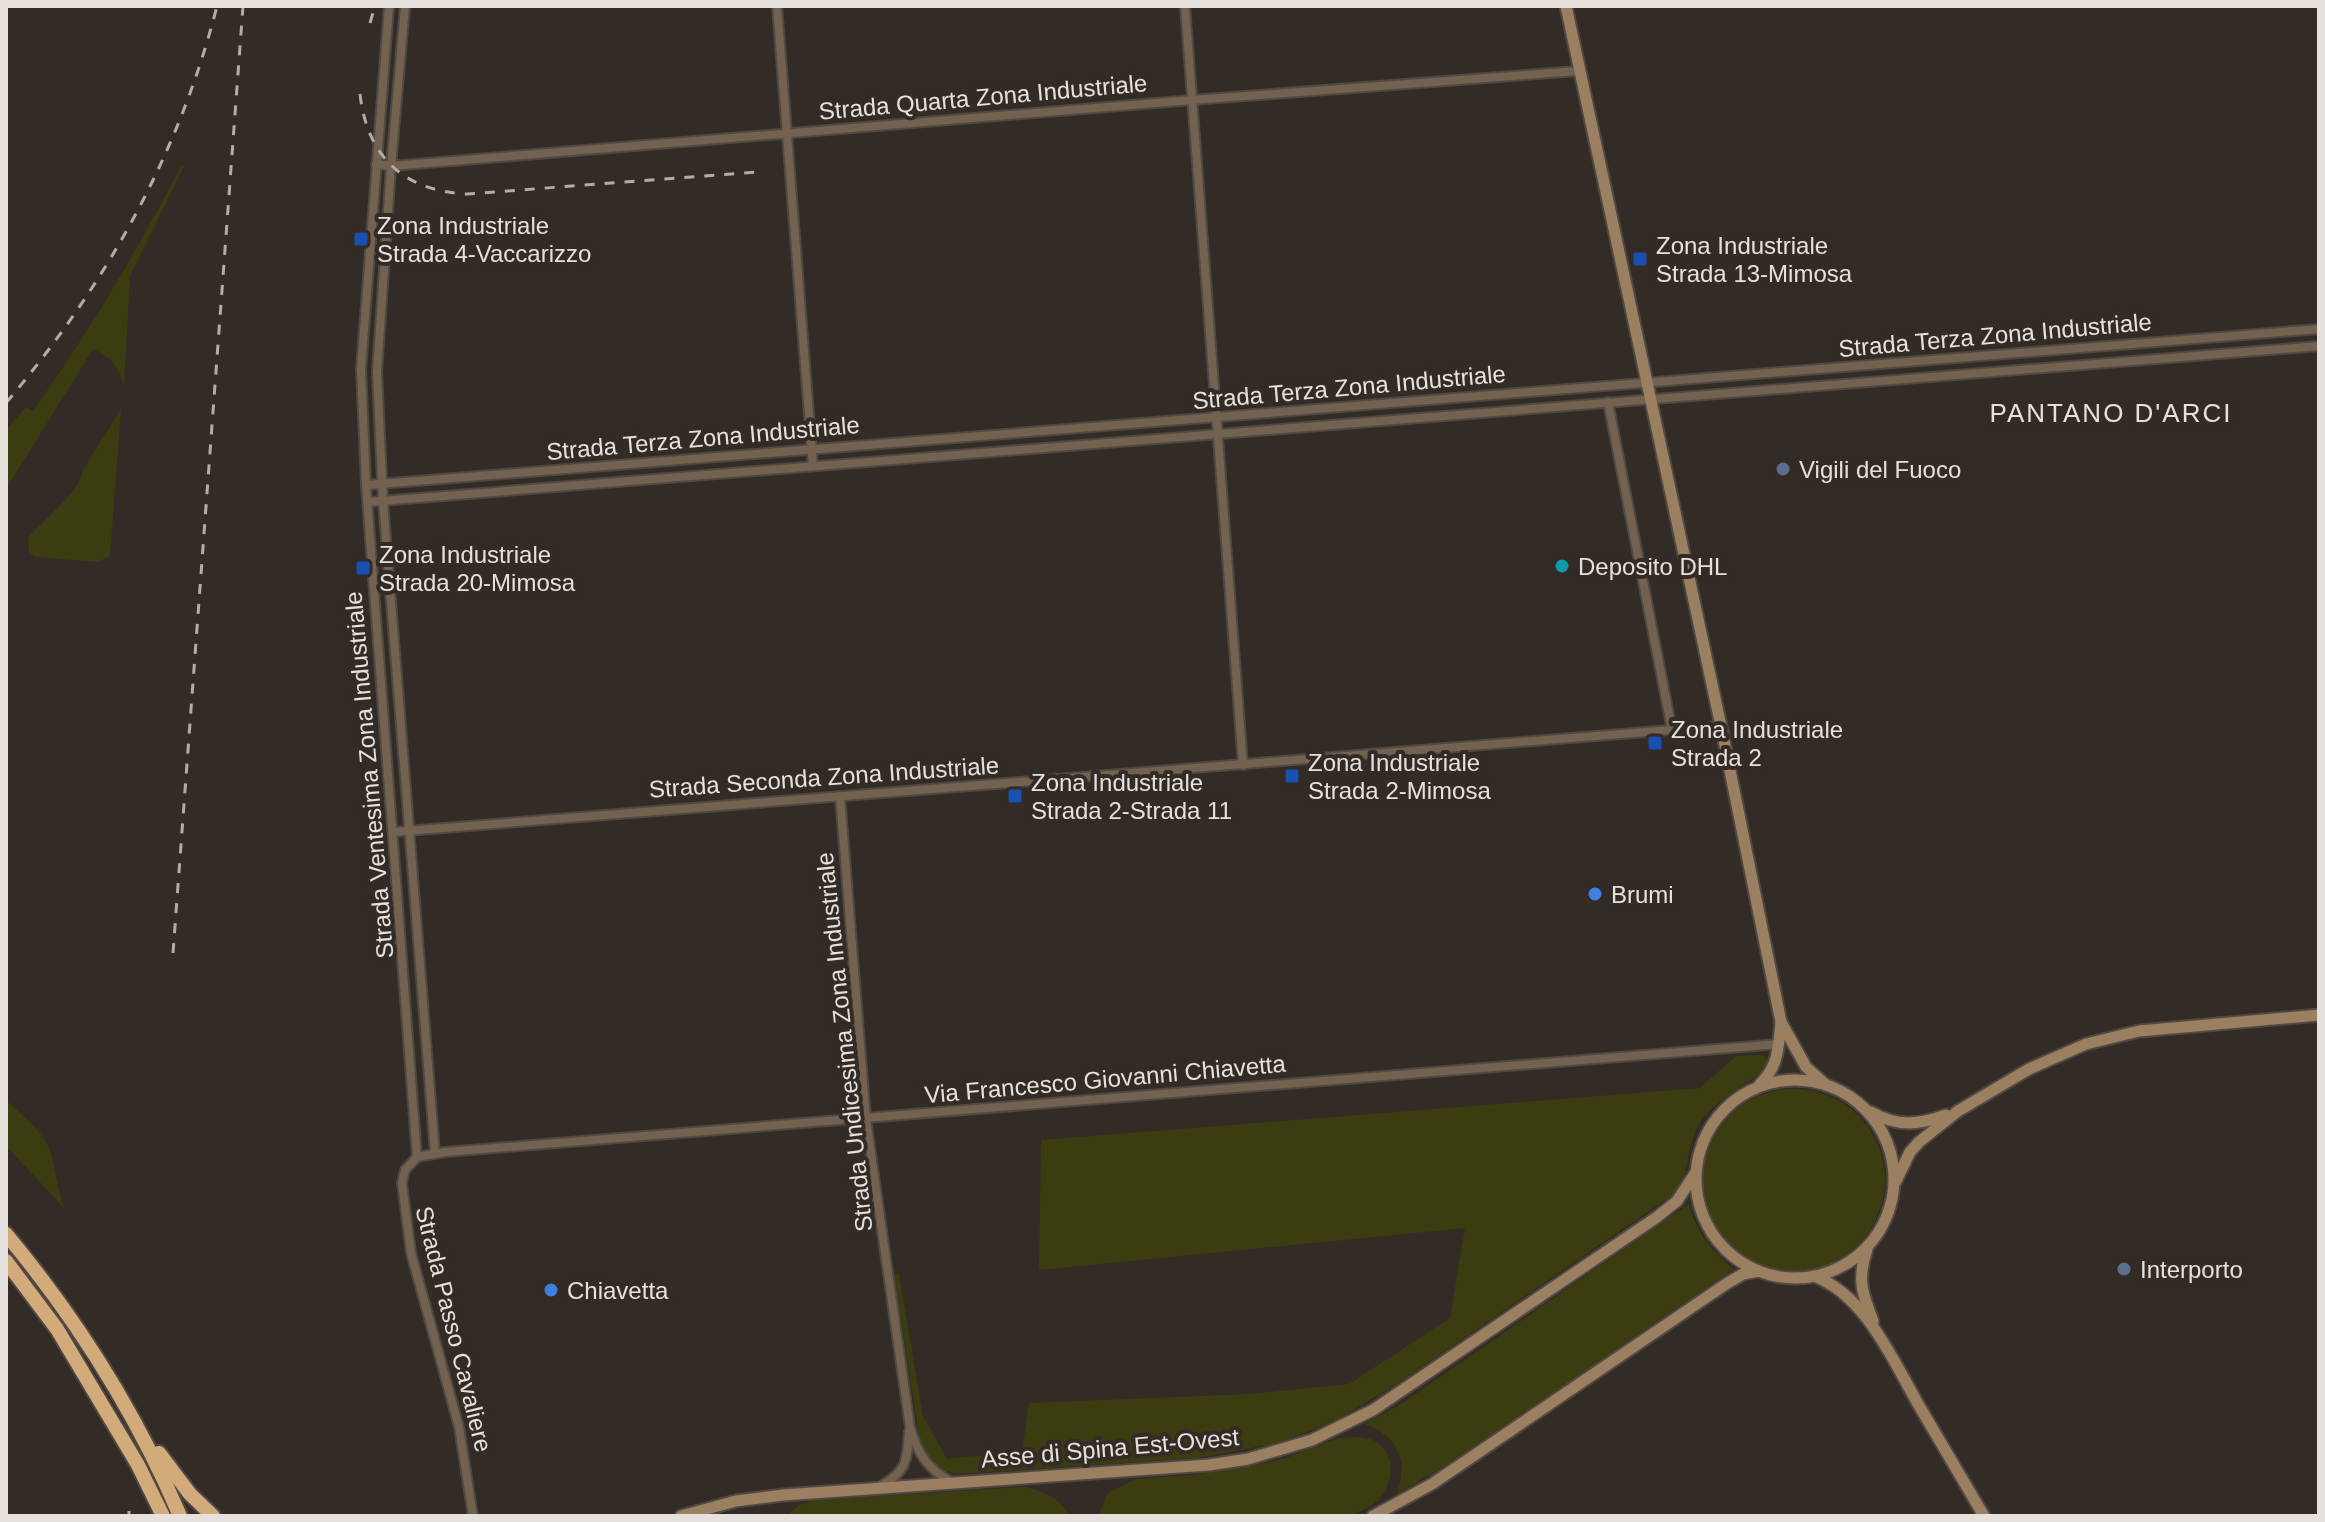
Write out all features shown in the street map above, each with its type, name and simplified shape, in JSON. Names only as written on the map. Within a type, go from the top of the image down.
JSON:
[{"type":"highway","points":[[6,1234],[70,1307],[127,1396],[163,1461],[213,1516]]},
{"type":"highway","points":[[6,1261],[57,1329],[138,1465],[162,1515]]},
{"type":"highway","points":[[41,1277],[137,1428],[180,1516]]},
{"type":"main road","points":[[1566,6],[1721,726],[1781,1022],[1776,1063],[1770,1074],[1756,1088],[1730,1105],[1714,1122],[1701,1150],[1696,1172],[1699,1203],[1711,1232],[1732,1255],[1759,1271],[1789,1277],[1813,1276],[1843,1265],[1868,1245],[1885,1220],[1894,1185],[1910,1152],[1958,1111],[2029,1069],[2086,1044],[2139,1031],[2319,1015]]},
{"type":"main road","points":[[1781,1022],[1806,1067],[1825,1084]]},
{"type":"main road","points":[[1756,1088],[1794,1080],[1825,1084],[1846,1093],[1882,1118],[1904,1124],[1924,1123],[1958,1111]]},
{"type":"main road","points":[[1864,1107],[1879,1125],[1889,1146],[1894,1185]]},
{"type":"main road","name":"Asse di Spina Est-Ovest","points":[[681,1516],[736,1501],[783,1495],[1209,1465],[1270,1453],[1312,1440],[1373,1410],[1657,1217],[1688,1189],[1696,1172]]},
{"type":"main road","points":[[1868,1245],[1862,1265],[1861,1290],[1878,1335]]},
{"type":"main road","points":[[1373,1516],[1432,1484],[1726,1284],[1743,1274],[1759,1271]]},
{"type":"main road","points":[[1813,1276],[1836,1288],[1857,1307],[1878,1335],[1984,1516]]},
{"type":"street","name":"Strada Ventesima Zona Industriale","points":[[389,6],[361,369],[366,485],[417,1157]]},
{"type":"street","name":"Strada Ventesima Zona Industriale","points":[[405,6],[377,372],[383,501],[435,1153]]},
{"type":"street","points":[[777,6],[813,466]]},
{"type":"street","points":[[1185,6],[1243,765]]},
{"type":"street","points":[[384,68],[400,69]]},
{"type":"street","name":"Strada Quarta Zona Industriale","points":[[376,164],[391,166],[1578,71]]},
{"type":"street","points":[[382,103],[398,104]]},
{"type":"street","points":[[367,287],[383,287]]},
{"type":"street","name":"Strada Terza Zona Industriale","points":[[366,485],[2319,329]]},
{"type":"street","name":"Strada Terza Zona Industriale","points":[[368,502],[2319,346]]},
{"type":"street","points":[[2038,352],[2039,368]]},
{"type":"street","points":[[1499,411],[1500,394]]},
{"type":"street","points":[[1608,402],[1672,730]]},
{"type":"street","points":[[1034,432],[1035,450]]},
{"type":"street","points":[[757,454],[758,470]]},
{"type":"street","points":[[523,473],[525,489]]},
{"type":"street","points":[[430,480],[431,497]]},
{"type":"street","points":[[373,577],[389,576]]},
{"type":"street","points":[[379,650],[395,649]]},
{"type":"street","name":"Strada Seconda Zona Industriale","points":[[393,832],[1721,726]]},
{"type":"street","name":"Strada Undicesima Zona Industriale","points":[[840,796],[866,1119],[910,1427]]},
{"type":"street","name":"Via Francesco Giovanni Chiavetta","points":[[417,1157],[435,1153],[1779,1044]]},
{"type":"street","name":"Strada Passo Cavaliere","points":[[417,1157],[405,1170],[402,1183],[408,1239],[459,1427],[473,1516]]},
{"type":"street","points":[[910,1427],[922,1459],[941,1477],[955,1483]]},
{"type":"street","points":[[875,1489],[893,1479],[905,1465],[910,1427]]},
{"type":"shaded area","points":[[182,165],[130,276],[124,387],[114,364],[93,349],[6,489],[6,430],[26,407],[33,411],[74,352],[130,260]]},
{"type":"shaded area","points":[[121,409],[110,556],[99,562],[36,557],[29,552],[28,538],[76,487],[83,470]]},
{"type":"shaded area","points":[[1762,1055],[1768,1064],[1761,1072],[1717,1104],[1697,1127],[1683,1178],[1671,1196],[1394,1386],[1334,1421],[1279,1443],[1196,1458],[957,1474],[936,1468],[921,1448],[894,1274],[899,1273],[923,1416],[947,1459],[1022,1451],[1029,1403],[1250,1394],[1349,1384],[1450,1318],[1465,1228],[1039,1270],[1041,1140],[1700,1088],[1736,1056]]},
{"type":"shaded area","points":[[1794,1089],[1829,1096],[1845,1104],[1858,1116],[1870,1129],[1878,1145],[1885,1180],[1878,1215],[1870,1231],[1858,1244],[1845,1256],[1829,1264],[1794,1271],[1759,1264],[1743,1256],[1730,1244],[1718,1231],[1710,1215],[1703,1180],[1710,1145],[1718,1129],[1730,1116],[1743,1104],[1759,1096]]},
{"type":"shaded area","points":[[6,1100],[36,1128],[45,1141],[52,1155],[66,1210],[6,1146]]},
{"type":"shaded area","points":[[1689,1204],[1706,1240],[1734,1269],[1446,1465],[1397,1494],[1401,1471],[1398,1451],[1385,1435],[1364,1424],[1401,1404]]},
{"type":"shaded area","points":[[1358,1437],[1375,1441],[1383,1448],[1391,1470],[1387,1486],[1378,1500],[1350,1516],[1098,1516],[1108,1493],[1135,1479],[1193,1475],[1250,1466],[1283,1459],[1339,1438]]},
{"type":"shaded area","points":[[1024,1487],[1050,1496],[1061,1504],[1069,1516],[786,1516],[799,1505],[814,1500]]},
{"type":"railway","points":[[6,403],[75,313],[134,216],[182,114],[217,6]]},
{"type":"railway","points":[[173,953],[243,6]]},
{"type":"railway","points":[[370,23],[375,6]]},
{"type":"railway","points":[[360,94],[371,135],[392,166],[424,186],[444,191],[467,194],[758,172]]},
{"type":"railway","points":[[129,1511],[129,1516]]},
{"type":"place","name":"Zona Industriale Strada 4-Vaccarizzo","points":[[361,239]]},
{"type":"place","name":"Zona Industriale Strada 13-Mimosa","points":[[1640,259]]},
{"type":"place","name":"Vigili del Fuoco","points":[[1783,469]]},
{"type":"place","name":"Deposito DHL","points":[[1562,566]]},
{"type":"place","name":"Zona Industriale Strada 20-Mimosa","points":[[363,568]]},
{"type":"place","name":"Zona Industriale Strada 2","points":[[1655,743]]},
{"type":"place","name":"Zona Industriale Strada 2-Mimosa","points":[[1292,776]]},
{"type":"place","name":"Zona Industriale Strada 2-Strada 11","points":[[1015,796]]},
{"type":"place","name":"Brumi","points":[[1595,894]]},
{"type":"place","name":"Interporto","points":[[2124,1269]]},
{"type":"place","name":"Chiavetta","points":[[551,1290]]},
{"type":"district","name":"PANTANO D'ARCI","points":[[2111,413]]}]
